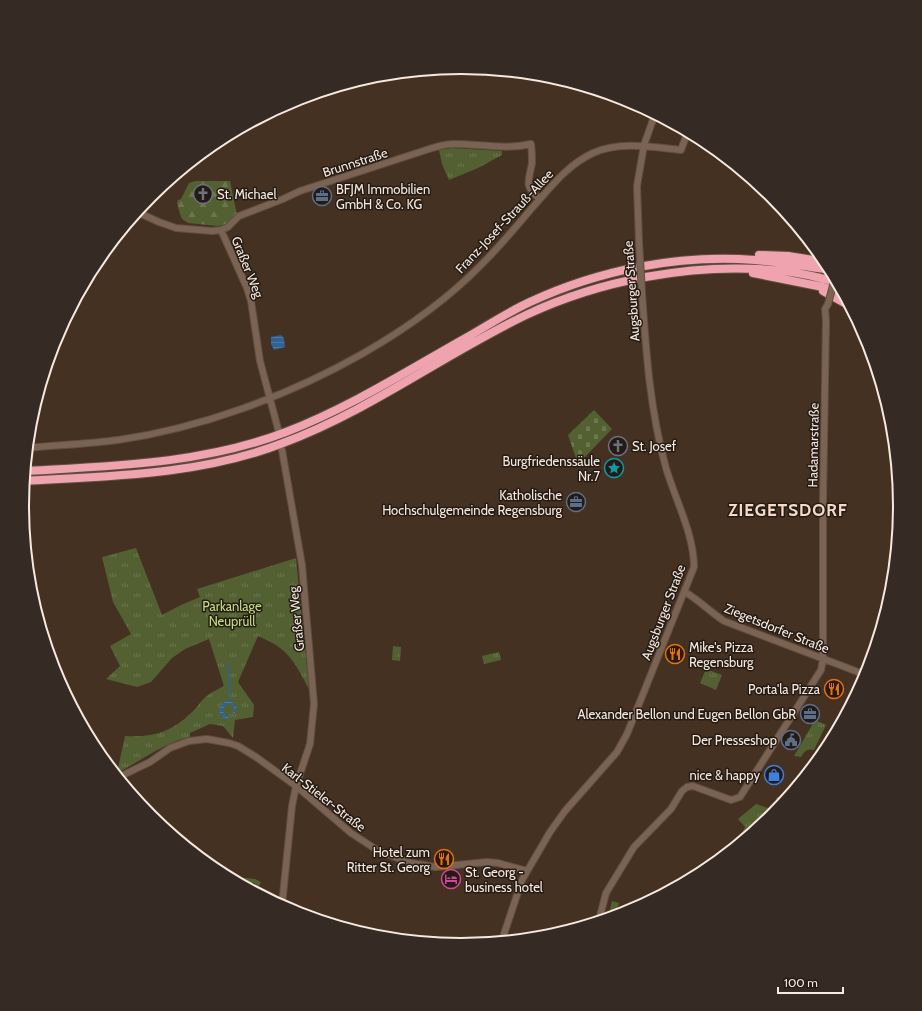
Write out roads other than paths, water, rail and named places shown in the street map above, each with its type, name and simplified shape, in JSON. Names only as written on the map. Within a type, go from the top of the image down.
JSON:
[{"type":"highway","points":[[730,259],[738,255],[788,256],[817,261]]},
{"type":"highway","points":[[788,256],[814,256]]},
{"type":"highway","points":[[31,471],[119,466],[172,460],[214,453],[259,441],[304,425],[342,407],[529,302],[569,286],[606,274],[643,266],[698,260],[730,259],[783,263],[822,269]]},
{"type":"highway","points":[[721,269],[734,273],[766,276],[835,290]]},
{"type":"highway","points":[[30,481],[160,472],[206,465],[263,450],[308,434],[348,415],[527,315],[571,298],[631,280],[667,273],[721,269],[773,270],[802,273],[829,280]]},
{"type":"highway","points":[[808,284],[841,301]]},
{"type":"street","name":"Augsburger Straße","points":[[504,935],[521,884],[550,832],[565,811],[617,752],[627,734],[694,567],[692,545],[666,467],[650,387],[642,293],[636,186],[644,146],[653,119]]},
{"type":"street","name":"Franz-Josef-Strauß-Allee","points":[[33,448],[116,440],[155,434],[214,418],[270,398],[335,369],[372,348],[417,319],[449,294],[480,266],[568,169],[580,159],[598,151],[614,147],[644,146],[682,150],[686,136]]},
{"type":"street","name":"Brunnstraße","points":[[221,230],[228,227],[239,216],[284,199],[305,189],[439,146],[452,144],[508,148],[531,144],[532,156],[528,183],[532,193],[540,199]]},
{"type":"street","points":[[142,214],[176,228],[212,231],[221,230]]},
{"type":"street","name":"Graßer Weg","points":[[221,230],[247,288],[251,301],[260,361],[278,429]]},
{"type":"street","name":"Hadamarstraße","points":[[823,659],[825,309],[828,304],[832,285]]},
{"type":"street","name":"Graßer Weg","points":[[282,450],[302,567],[314,704],[310,744],[296,786],[289,831],[283,899]]},
{"type":"street","name":"Ziegetsdorfer Straße","points":[[684,592],[693,597],[724,621],[859,673]]},
{"type":"street","points":[[600,915],[606,893],[634,847],[670,809],[687,786],[693,786],[731,800],[740,797],[821,670],[823,659]]},
{"type":"street","name":"Karl-Stieler-Straße","points":[[124,775],[144,765],[170,748],[190,741],[207,739],[229,743],[238,746],[296,786],[350,833],[377,850],[410,863],[436,867],[487,862],[498,863],[527,871]]},
{"type":"water","points":[[281,335],[284,338],[285,347],[274,350],[271,344],[271,337]]},
{"type":"water","points":[[226,701],[232,702],[237,708],[234,715],[233,705],[227,704],[223,709],[223,712],[229,717],[228,719],[222,717],[219,712],[220,706]]},
{"type":"waterway","points":[[228,663],[230,701]]},
{"type":"place","name":"St. Michael","points":[[203,194]]},
{"type":"place","name":"BFJM Immobilien GmbH & Co. KG","points":[[322,196]]},
{"type":"place","name":"St. Josef","points":[[618,446]]},
{"type":"place","name":"Burgfriedenssäule Nr.7","points":[[614,468]]},
{"type":"place","name":"Katholische Hochschulgemeinde Regensburg","points":[[576,502]]},
{"type":"place","name":"Mike's Pizza Regensburg","points":[[675,654]]},
{"type":"place","name":"Porta'la Pizza","points":[[834,689]]},
{"type":"place","name":"Alexander Bellon und Eugen Bellon GbR","points":[[810,714]]},
{"type":"place","name":"Der Presseshop","points":[[791,740]]},
{"type":"place","name":"nice & happy","points":[[774,775]]},
{"type":"place","name":"Hotel zum Ritter St. Georg","points":[[444,859]]},
{"type":"place","name":"St. Georg - business hotel","points":[[451,879]]},
{"type":"district","name":"ZIEGETSDORF","points":[[788,510]]},
{"type":"park label","name":"Parkanlage Neuprüll","points":[[232,614]]}]
